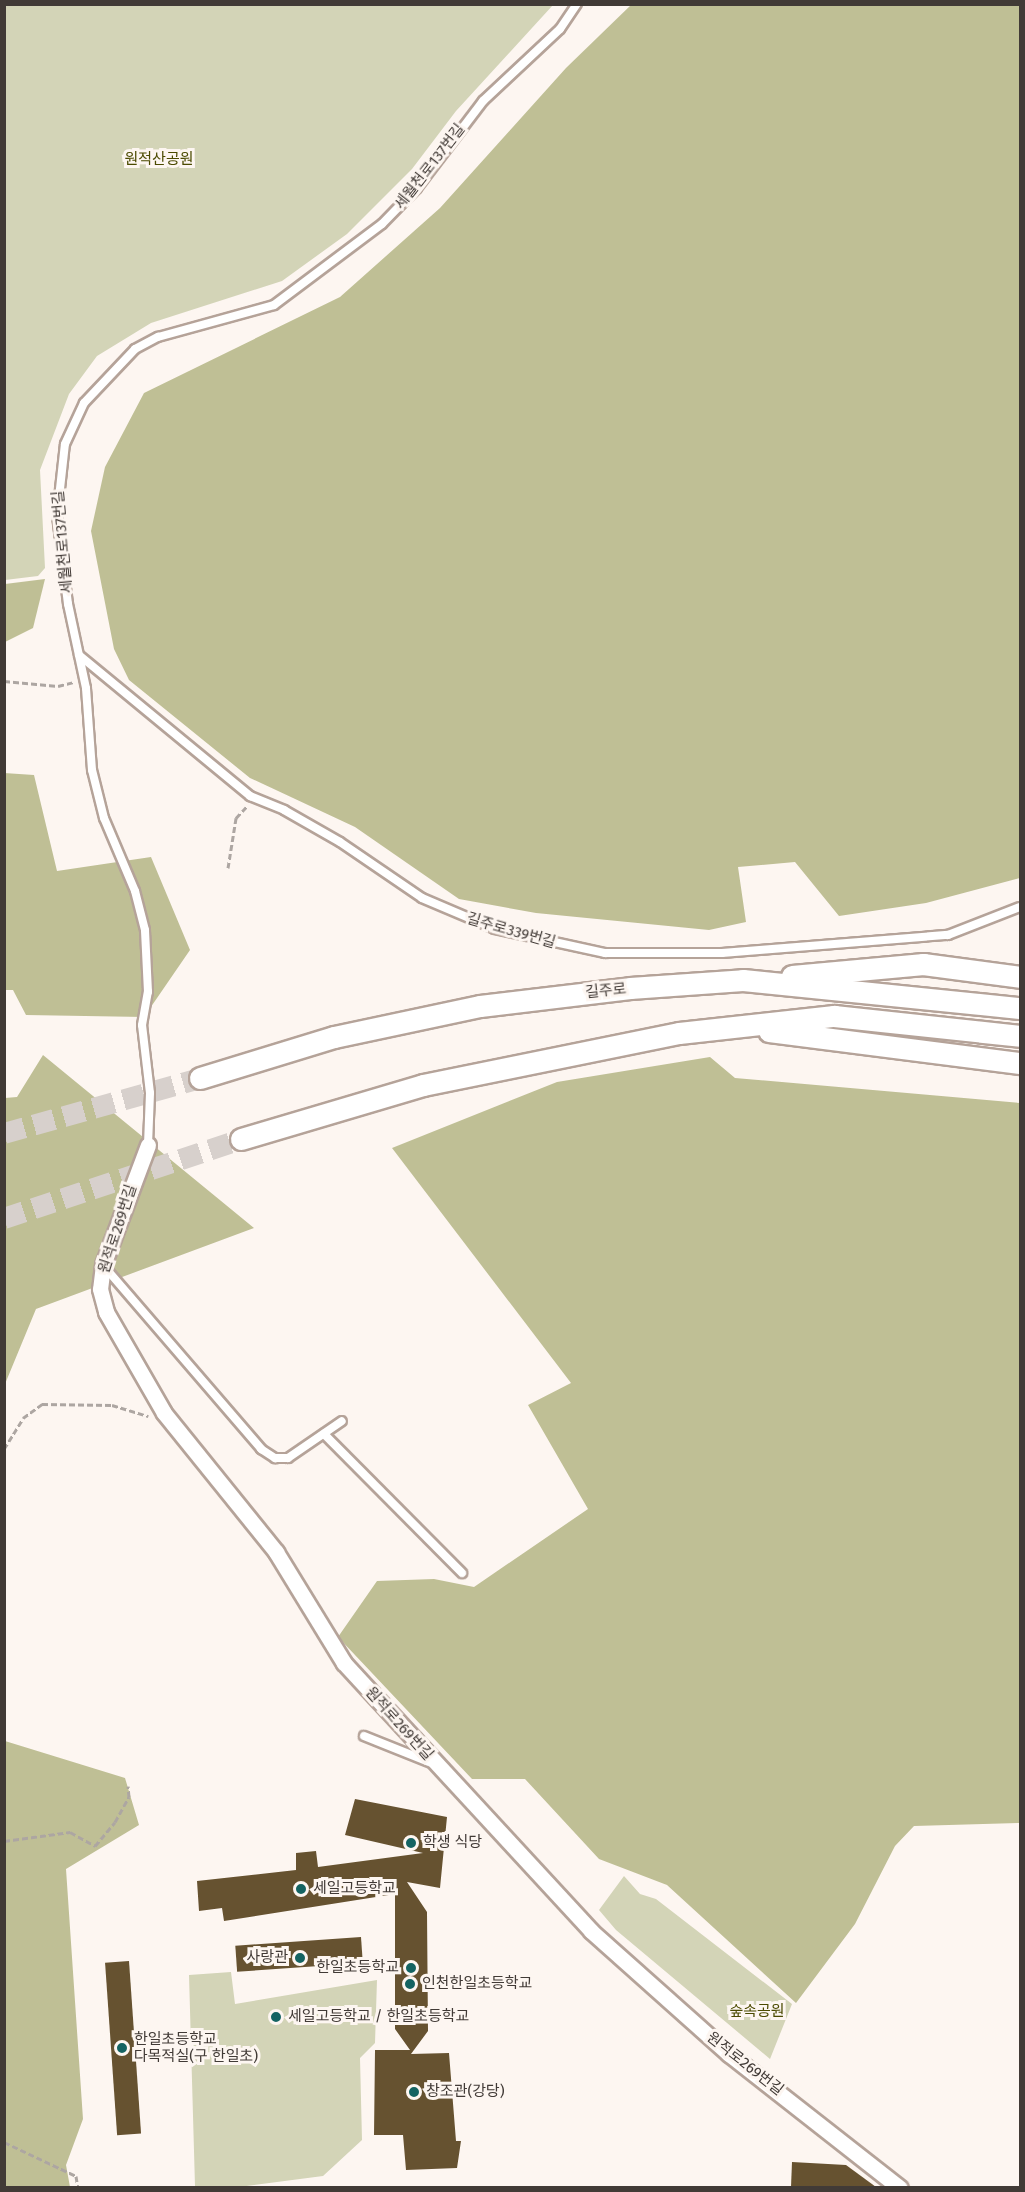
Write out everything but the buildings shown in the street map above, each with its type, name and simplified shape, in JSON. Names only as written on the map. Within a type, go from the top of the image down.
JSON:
[{"type":"main road","points":[[743,980],[923,964],[1020,977]]},
{"type":"main road","name":"길주로","points":[[200,1078],[334,1037],[480,1006],[743,980],[1020,1008]]},
{"type":"main road","points":[[242,1139],[423,1085],[679,1033],[834,1016],[1020,1036]]},
{"type":"main road","points":[[733,1027],[1020,1063]]},
{"type":"street","name":"원적로269번길","points":[[148,1145],[104,1264],[100,1289],[106,1312],[164,1413],[276,1552],[345,1663],[438,1767],[591,1930],[670,2004],[900,2187]]},
{"type":"lane","name":"세월천로137번길","points":[[148,1145],[150,1093],[142,1025],[148,992],[145,930],[135,891],[104,818],[92,770],[84,678],[68,604],[57,491],[66,444],[84,403],[135,349],[158,337],[274,305],[382,224],[417,188],[483,101],[560,29],[577,4]]},
{"type":"lane","name":"길주로339번길","points":[[79,655],[217,773],[260,800],[340,842],[422,898],[455,915],[495,929],[605,953],[722,953],[948,935],[1020,907]]},
{"type":"lane","points":[[104,1264],[261,1449],[275,1458],[288,1458],[342,1421]]},
{"type":"lane","points":[[324,1434],[462,1573]]},
{"type":"lane","points":[[364,1736],[438,1767]]},
{"type":"path","points":[[4,681],[58,686],[84,678]]},
{"type":"path","points":[[228,868],[236,818],[244,807],[260,800]]},
{"type":"path","points":[[5,1449],[23,1418],[42,1404],[112,1405],[145,1416],[164,1413]]},
{"type":"path","points":[[4,1841],[70,1832],[95,1846],[103,1841],[129,1797],[128,1786]]},
{"type":"path","points":[[4,2142],[76,2176],[78,2187]]},
{"type":"green space","points":[[632,4],[1020,5],[1020,878],[926,903],[839,916],[795,862],[738,867],[746,922],[709,930],[536,913],[459,899],[355,827],[250,778],[129,680],[114,649],[91,531],[105,467],[144,393],[340,297],[440,208],[566,68]]},
{"type":"green space","name":"원적산공원","points":[[4,5],[553,5],[456,111],[412,169],[347,234],[282,281],[151,323],[97,356],[69,394],[40,470],[45,568],[38,576],[5,580]]},
{"type":"green space","points":[[45,579],[33,628],[5,642],[5,584]]},
{"type":"green space","points":[[4,773],[34,775],[57,871],[151,857],[190,950],[144,1017],[26,1015],[13,990],[5,990]]},
{"type":"green space","points":[[43,1055],[254,1228],[36,1309],[5,1384],[5,1098],[17,1097]]},
{"type":"green space","points":[[710,1057],[735,1078],[1020,1103],[1020,1823],[914,1826],[895,1846],[855,1924],[796,2003],[667,1885],[599,1859],[525,1779],[472,1779],[338,1637],[377,1581],[434,1579],[474,1587],[588,1509],[528,1405],[571,1383],[392,1148],[557,1082]]},
{"type":"green space","points":[[5,1741],[125,1778],[139,1825],[66,1869],[83,2119],[66,2165],[70,2187],[5,2187]]},
{"type":"green space","name":"숲속공원","points":[[624,1876],[640,1894],[656,1899],[792,2004],[770,2059],[616,1930],[599,1910]]},
{"type":"green space","points":[[231,1972],[235,2004],[377,1980],[375,2043],[360,2058],[362,2140],[323,2176],[239,2187],[195,2186],[189,1975]]},
{"type":"tunnel","points":[[4,1133],[200,1078]]},
{"type":"tunnel","points":[[4,1218],[241,1139]]},
{"type":"place","name":"학생 식당","points":[[411,1843]]},
{"type":"place","name":"세일고등학교","points":[[301,1889]]},
{"type":"place","name":"사랑관","points":[[300,1958]]},
{"type":"place","name":"한일초등학교","points":[[411,1968]]},
{"type":"place","name":"인천한일초등학교","points":[[410,1984]]},
{"type":"place","name":"세일고등학교 / 한일초등학교","points":[[276,2017]]},
{"type":"place","name":"한일초등학교 다목적실(구 한일초)","points":[[122,2048]]},
{"type":"place","name":"창조관(강당)","points":[[414,2092]]}]
